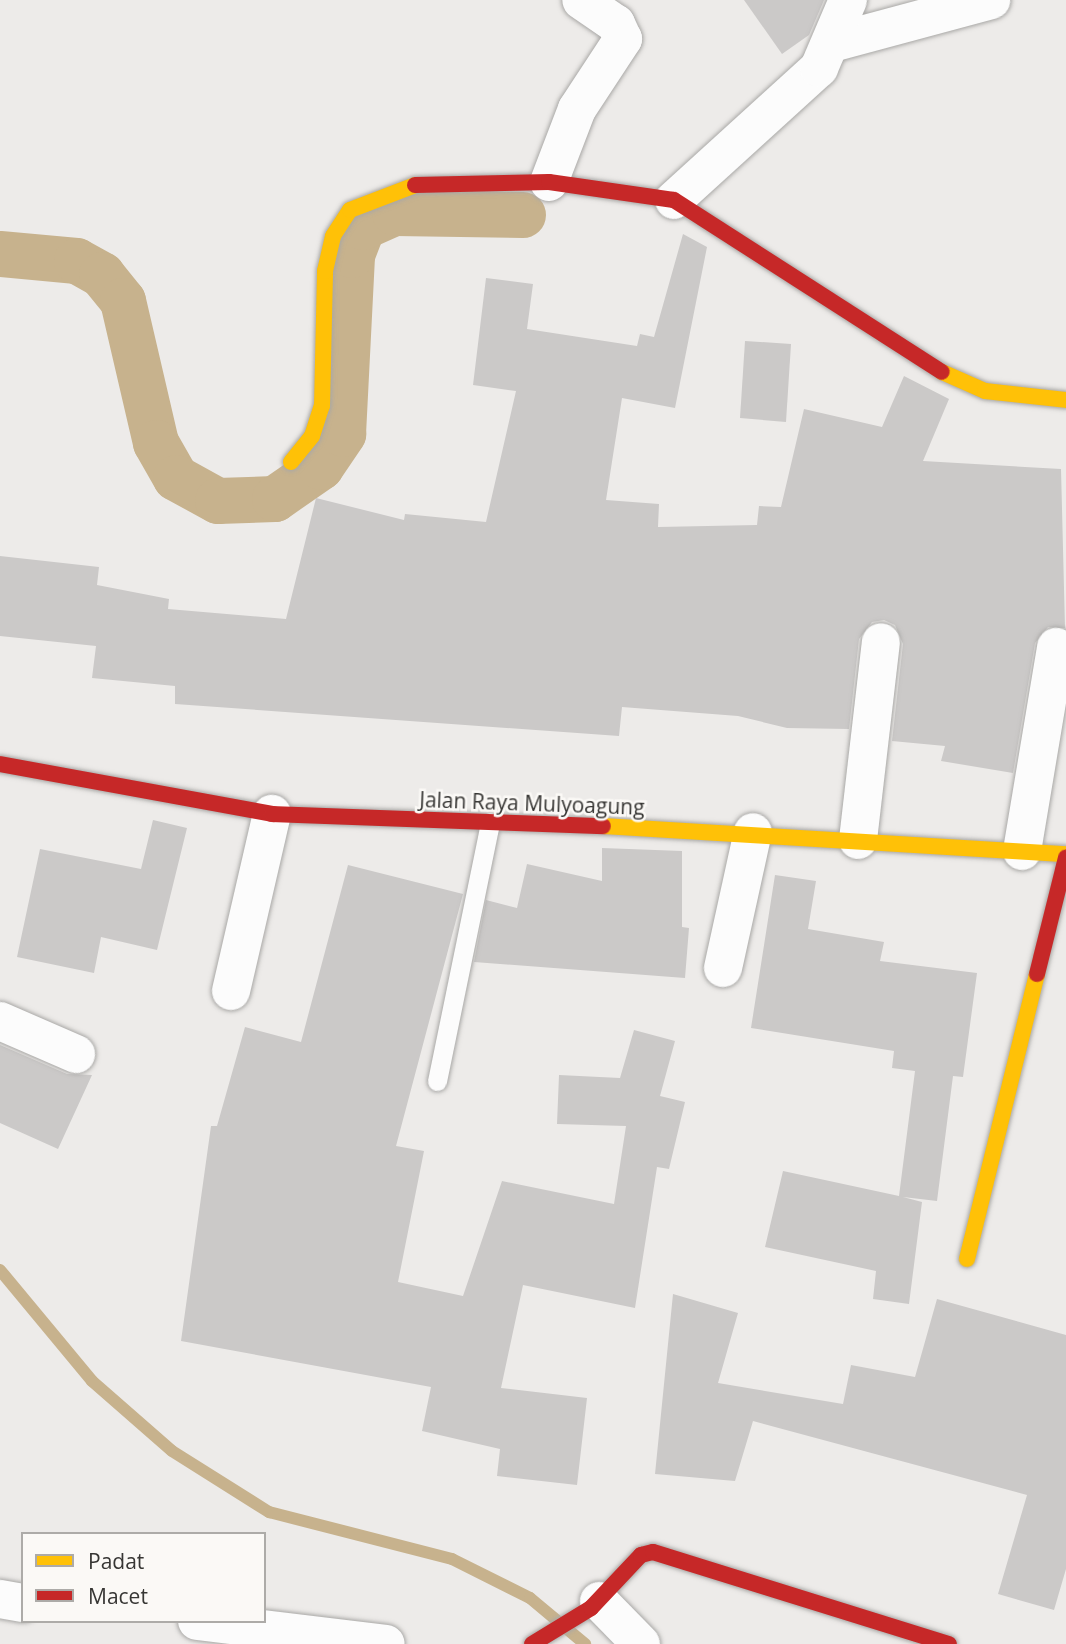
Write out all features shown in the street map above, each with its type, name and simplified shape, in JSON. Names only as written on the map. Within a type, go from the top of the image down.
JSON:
[{"type":"street","points":[[549,182],[577,109],[623,39],[616,24],[581,0]]},
{"type":"street","points":[[674,200],[802,87],[832,43],[848,0]]},
{"type":"street","points":[[832,43],[991,0]]},
{"type":"street","points":[[291,462],[312,436],[322,406],[325,271],[333,236],[350,210],[386,191],[430,182],[549,182],[674,200],[930,367],[985,391],[1066,400]]},
{"type":"street","points":[[858,840],[881,642]]},
{"type":"street","points":[[1022,851],[1056,647]]},
{"type":"street","name":"Jalan Raya Mulyoagung","points":[[0,764],[272,814],[752,832],[1066,856]]},
{"type":"street","points":[[231,992],[272,814]]},
{"type":"street","points":[[723,968],[752,832]]},
{"type":"street","points":[[967,1259],[1066,856]]},
{"type":"street","points":[[0,1021],[76,1054]]},
{"type":"street","points":[[539,1642],[595,1604],[641,1555],[653,1552],[949,1644]]},
{"type":"street","points":[[0,1599],[21,1602]]},
{"type":"street","points":[[595,1604],[641,1644]]},
{"type":"street","points":[[213,1623],[386,1644]]},
{"type":"lane","points":[[437,1081],[490,822]]},
{"type":"building","points":[[744,0],[824,0],[809,35],[782,54]]},
{"type":"building","points":[[683,234],[707,247],[675,408],[622,398],[606,500],[659,504],[658,527],[757,525],[759,506],[781,507],[804,409],[882,427],[904,376],[949,399],[923,461],[1061,469],[1065,628],[1048,627],[1035,643],[1013,773],[941,761],[945,746],[892,741],[903,644],[895,625],[884,620],[872,622],[859,639],[849,729],[787,728],[738,716],[622,707],[619,736],[175,704],[175,686],[92,678],[96,646],[0,636],[0,556],[99,567],[97,585],[169,599],[168,609],[286,619],[316,498],[404,520],[405,514],[486,522],[516,391],[473,385],[486,278],[533,284],[527,329],[637,346],[640,334],[654,337]]},
{"type":"building","points":[[745,341],[791,344],[786,422],[740,418]]},
{"type":"building","points":[[153,820],[187,828],[157,950],[101,937],[94,973],[17,957],[40,849],[141,869]]},
{"type":"building","points":[[602,848],[682,851],[682,927],[689,928],[685,978],[474,962],[486,900],[517,908],[527,864],[602,881]]},
{"type":"building","points":[[348,865],[463,894],[396,1146],[424,1151],[398,1282],[463,1296],[502,1181],[614,1204],[626,1126],[557,1124],[559,1075],[620,1078],[634,1030],[675,1041],[660,1096],[685,1102],[669,1169],[657,1167],[635,1308],[523,1285],[501,1388],[587,1398],[577,1485],[497,1476],[500,1449],[422,1431],[431,1387],[181,1341],[211,1126],[217,1126],[245,1027],[301,1042]]},
{"type":"building","points":[[775,875],[816,881],[808,929],[884,942],[880,961],[977,973],[963,1077],[953,1076],[937,1201],[903,1197],[922,1202],[909,1304],[873,1299],[876,1271],[765,1247],[783,1171],[899,1196],[915,1071],[892,1068],[894,1051],[751,1028]]},
{"type":"building","points":[[0,1045],[67,1074],[92,1075],[58,1149],[0,1123]]},
{"type":"building","points":[[673,1294],[738,1313],[718,1383],[843,1404],[851,1365],[915,1377],[937,1299],[1066,1335],[1066,1569],[1054,1610],[998,1594],[1027,1495],[753,1421],[735,1481],[655,1474]]},
{"type":"waterway","points":[[0,254],[77,261],[102,275],[123,301],[156,443],[176,478],[218,501],[275,499],[321,467],[343,434],[352,255],[363,227],[395,213],[523,215]]},
{"type":"waterway","points":[[0,1270],[92,1381],[172,1451],[269,1512],[452,1559],[530,1598],[585,1644]]},
{"type":"traffic: slow","points":[[291,462],[312,436],[322,406],[325,271],[333,236],[350,210],[415,185]]},
{"type":"traffic: slow","points":[[942,372],[985,391],[1066,400]]},
{"type":"traffic: slow","points":[[603,826],[1066,854]]},
{"type":"traffic: slow","points":[[967,1259],[1037,974]]},
{"type":"traffic: jam","points":[[415,185],[549,182],[674,200],[942,372]]},
{"type":"traffic: jam","points":[[0,764],[272,814],[603,826]]},
{"type":"traffic: jam","points":[[1037,974],[1066,858]]},
{"type":"traffic: jam","points":[[532,1644],[591,1608],[641,1555],[653,1552],[949,1644]]}]
